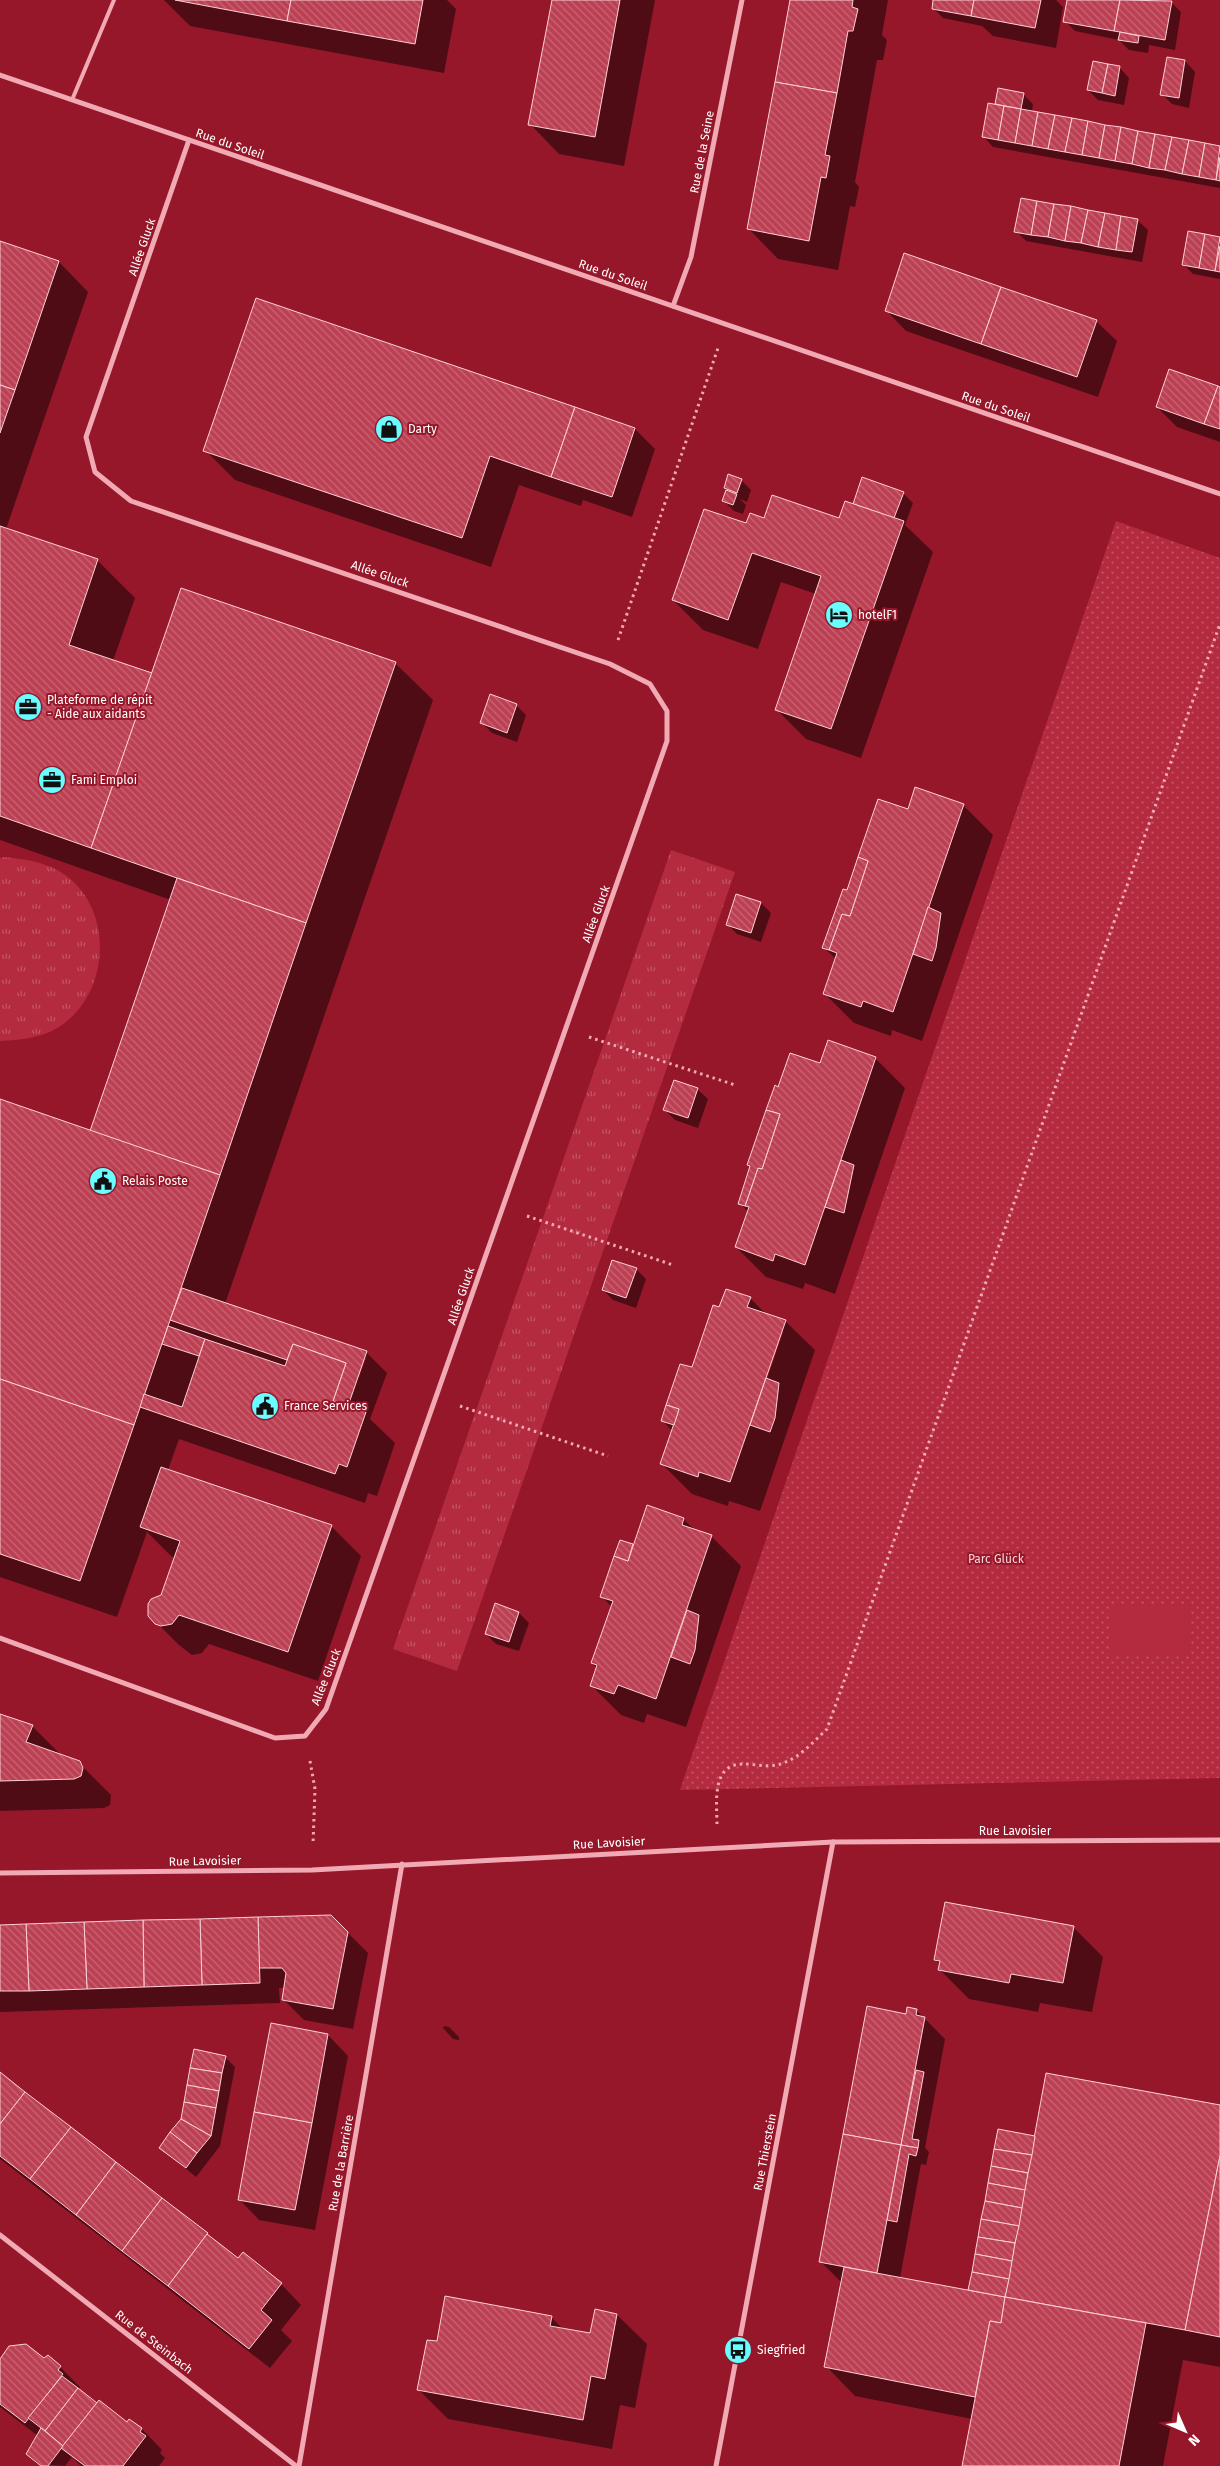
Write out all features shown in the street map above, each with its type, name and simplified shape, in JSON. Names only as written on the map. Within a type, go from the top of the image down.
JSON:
[{"type":"street","name":"Rue de la Seine","points":[[673,306],[691,257],[742,0]]},
{"type":"street","name":"Rue du Soleil","points":[[0,75],[1220,494]]},
{"type":"street","name":"Allée Gluck","points":[[189,140],[86,437],[95,472],[131,501],[610,664],[650,684],[667,712],[667,741],[436,1398],[326,1709],[305,1736]]},
{"type":"street","points":[[0,1638],[275,1738],[305,1736]]},
{"type":"street","name":"Rue Lavoisier","points":[[0,1873],[312,1870],[833,1842],[1220,1840]]},
{"type":"street","name":"Rue Thierstein","points":[[716,2466],[833,1842]]},
{"type":"street","name":"Rue de la Barrière","points":[[298,2466],[402,1864]]},
{"type":"street","name":"Rue de Steinbach","points":[[0,2235],[298,2466]]},
{"type":"lane","points":[[72,100],[114,0]]},
{"type":"path","points":[[610,664],[726,324]]},
{"type":"path","points":[[717,1848],[718,1781],[725,1770],[739,1764],[777,1765],[802,1754],[827,1729],[1220,624]]},
{"type":"path","points":[[565,1030],[735,1085]]},
{"type":"path","points":[[503,1208],[674,1265]]},
{"type":"path","points":[[436,1398],[608,1456]]},
{"type":"path","points":[[305,1736],[316,1789],[312,1870]]},
{"type":"green space","name":"Parc Glück","points":[[1116,521],[1220,558],[1220,1778],[680,1790]]},
{"type":"green space","points":[[671,850],[735,872],[457,1671],[393,1649]]},
{"type":"green space","points":[[4,857],[46,865],[59,871],[77,886],[90,905],[98,926],[100,949],[97,971],[89,993],[77,1012],[59,1027],[45,1034],[23,1039],[0,1041],[0,858]]},
{"type":"green space","points":[[1110,1604],[1191,1605],[1190,1656],[1109,1654]]},
{"type":"building","points":[[175,0],[291,0],[287,21]]},
{"type":"building","points":[[291,0],[423,0],[415,44],[287,21]]},
{"type":"building","points":[[552,0],[620,0],[595,137],[528,125]]},
{"type":"building","points":[[790,0],[853,0],[852,7],[858,9],[853,31],[848,31],[837,93],[775,82]]},
{"type":"building","points":[[933,0],[974,0],[971,16],[932,9]]},
{"type":"building","points":[[974,0],[1041,0],[1035,28],[971,16]]},
{"type":"building","points":[[1067,0],[1120,0],[1114,31],[1063,22]]},
{"type":"building","points":[[1120,0],[1172,1],[1165,40],[1114,31]]},
{"type":"building","points":[[1120,32],[1139,36],[1138,43],[1118,40]]},
{"type":"building","points":[[1167,57],[1185,60],[1179,98],[1160,95]]},
{"type":"building","points":[[1093,61],[1108,64],[1102,93],[1087,90]]},
{"type":"building","points":[[1108,64],[1120,66],[1115,96],[1102,93]]},
{"type":"building","points":[[775,82],[837,93],[825,155],[830,156],[826,178],[821,177],[809,241],[747,229]]},
{"type":"building","points":[[998,88],[1024,93],[1021,109],[995,104]]},
{"type":"building","points":[[988,103],[1004,106],[998,140],[982,137]]},
{"type":"building","points":[[1004,106],[1021,109],[1015,143],[998,140]]},
{"type":"building","points":[[1021,109],[1038,112],[1032,146],[1015,143]]},
{"type":"building","points":[[1038,112],[1055,115],[1048,149],[1032,146]]},
{"type":"building","points":[[1055,115],[1072,118],[1065,152],[1048,149]]},
{"type":"building","points":[[1072,118],[1088,121],[1082,155],[1065,152]]},
{"type":"building","points":[[1088,121],[1105,125],[1099,158],[1082,155]]},
{"type":"building","points":[[1105,125],[1121,127],[1115,161],[1099,158]]},
{"type":"building","points":[[1121,127],[1138,131],[1132,164],[1115,161]]},
{"type":"building","points":[[1138,131],[1155,134],[1149,168],[1132,164]]},
{"type":"building","points":[[1155,134],[1172,137],[1165,170],[1149,168]]},
{"type":"building","points":[[1172,137],[1189,140],[1182,174],[1165,170]]},
{"type":"building","points":[[1189,140],[1205,143],[1199,177],[1182,174]]},
{"type":"building","points":[[1205,143],[1220,146],[1216,180],[1199,177]]},
{"type":"building","points":[[1220,157],[1220,181],[1216,180]]},
{"type":"building","points":[[1021,198],[1037,201],[1031,235],[1014,232]]},
{"type":"building","points":[[1037,201],[1054,204],[1048,237],[1031,235]]},
{"type":"building","points":[[1054,204],[1071,206],[1065,241],[1048,237]]},
{"type":"building","points":[[1071,206],[1088,210],[1081,243],[1065,241]]},
{"type":"building","points":[[1088,210],[1105,213],[1098,247],[1081,243]]},
{"type":"building","points":[[1105,213],[1121,216],[1116,250],[1098,247]]},
{"type":"building","points":[[1121,216],[1138,219],[1132,252],[1116,250]]},
{"type":"building","points":[[1188,231],[1205,234],[1199,268],[1182,265]]},
{"type":"building","points":[[1205,234],[1220,237],[1215,271],[1199,268]]},
{"type":"building","points":[[0,241],[59,261],[15,390],[0,385]]},
{"type":"building","points":[[1220,246],[1220,272],[1215,271]]},
{"type":"building","points":[[904,253],[1001,287],[981,344],[885,311]]},
{"type":"building","points":[[1001,287],[1097,320],[1077,377],[981,344]]},
{"type":"building","name":"Darty","points":[[256,298],[575,407],[551,477],[490,456],[462,538],[203,451]]},
{"type":"building","points":[[1169,369],[1218,386],[1204,424],[1156,407]]},
{"type":"building","points":[[0,385],[15,390],[0,433]]},
{"type":"building","points":[[1218,386],[1220,387],[1220,429],[1204,424]]},
{"type":"building","points":[[575,407],[635,428],[612,497],[551,477]]},
{"type":"building","points":[[728,474],[742,479],[737,493],[724,488]]},
{"type":"building","points":[[862,477],[904,492],[894,518],[853,504]]},
{"type":"building","points":[[726,490],[737,494],[733,505],[722,501]]},
{"type":"building","name":"hotelF1","points":[[772,495],[839,518],[845,501],[904,521],[831,729],[775,710],[821,576],[752,553],[728,620],[672,600],[704,509],[746,523],[750,513],[764,518]]},
{"type":"building","points":[[0,526],[98,559],[69,645],[152,673],[91,848],[0,816]]},
{"type":"building","points":[[181,588],[396,662],[306,923],[91,848]]},
{"type":"building","points":[[490,694],[517,704],[507,733],[480,723]]},
{"type":"building","points":[[915,787],[964,804],[893,1012],[863,1001],[861,1007],[823,994],[837,953],[829,950],[842,914],[850,916],[868,861],[858,857],[878,799],[908,809]]},
{"type":"building","points":[[858,857],[868,861],[850,916],[842,914],[829,950],[822,948],[843,889],[847,890]]},
{"type":"building","points":[[177,878],[306,923],[220,1175],[90,1131]]},
{"type":"building","points":[[736,894],[761,902],[751,933],[726,925]]},
{"type":"building","points":[[928,907],[941,913],[936,948],[932,961],[913,954]]},
{"type":"building","points":[[828,1040],[876,1057],[805,1265],[775,1254],[773,1261],[735,1247],[749,1207],[745,1206],[758,1168],[762,1169],[780,1114],[766,1110],[775,1085],[778,1087],[790,1053],[820,1063]]},
{"type":"building","points":[[674,1080],[698,1088],[688,1118],[663,1110]]},
{"type":"building","points":[[0,1099],[220,1175],[134,1425],[0,1379]]},
{"type":"building","points":[[766,1110],[780,1114],[762,1169],[758,1168],[745,1206],[738,1204],[750,1166],[747,1165]]},
{"type":"building","points":[[841,1160],[854,1165],[844,1213],[825,1207]]},
{"type":"building","points":[[612,1260],[637,1268],[626,1298],[602,1290]]},
{"type":"building","points":[[182,1288],[367,1351],[348,1406],[333,1401],[346,1363],[293,1344],[287,1360],[170,1320]]},
{"type":"building","points":[[726,1289],[751,1297],[747,1307],[786,1320],[730,1482],[699,1472],[698,1477],[660,1464],[679,1409],[666,1405],[680,1364],[692,1367],[713,1305],[719,1307]]},
{"type":"building","points":[[168,1326],[205,1339],[199,1356],[162,1344]]},
{"type":"building","name":"France Services","points":[[205,1339],[285,1366],[293,1344],[346,1363],[333,1401],[366,1412],[347,1467],[339,1464],[335,1474],[140,1407],[144,1394],[182,1407]]},
{"type":"building","points":[[766,1378],[779,1383],[775,1418],[770,1432],[750,1425]]},
{"type":"building","points":[[0,1379],[134,1425],[80,1581],[0,1554]]},
{"type":"building","points":[[666,1405],[679,1409],[674,1425],[661,1421]]},
{"type":"building","points":[[161,1467],[332,1525],[288,1652],[179,1615],[172,1624],[161,1626],[155,1624],[148,1616],[148,1604],[151,1599],[161,1595],[180,1541],[140,1527]]},
{"type":"building","points":[[647,1505],[684,1518],[682,1525],[712,1535],[656,1699],[618,1685],[614,1694],[590,1686],[597,1665],[591,1663],[613,1601],[600,1597],[614,1556],[628,1561]]},
{"type":"building","points":[[620,1540],[633,1544],[628,1561],[614,1556]]},
{"type":"building","points":[[495,1603],[519,1612],[509,1642],[485,1634]]},
{"type":"building","points":[[687,1610],[699,1615],[695,1650],[690,1664],[671,1657]]},
{"type":"building","points":[[0,1714],[33,1725],[26,1742],[80,1761],[83,1768],[81,1776],[74,1779],[0,1781]]},
{"type":"building","points":[[945,1902],[1074,1926],[1063,1983],[1011,1974],[1009,1983],[938,1970],[940,1961],[934,1960]]},
{"type":"building","points":[[331,1915],[348,1932],[333,2009],[282,2000],[286,1973],[282,1968],[259,1968],[258,1917]]},
{"type":"building","points":[[258,1917],[260,1983],[202,1985],[200,1919]]},
{"type":"building","points":[[200,1919],[202,1985],[144,1987],[143,1920]]},
{"type":"building","points":[[143,1920],[144,1987],[87,1989],[84,1922]]},
{"type":"building","points":[[84,1922],[87,1989],[29,1991],[26,1924]]},
{"type":"building","points":[[26,1924],[29,1991],[0,1991],[0,1925]]},
{"type":"building","points":[[867,2006],[906,2014],[907,2007],[917,2009],[916,2015],[925,2017],[901,2145],[843,2134]]},
{"type":"building","points":[[271,2023],[328,2034],[312,2123],[254,2112]]},
{"type":"building","points":[[194,2049],[226,2056],[222,2073],[190,2068]]},
{"type":"building","points":[[190,2068],[222,2073],[219,2091],[187,2085]]},
{"type":"building","points":[[916,2070],[924,2072],[912,2139],[919,2140],[918,2148],[901,2145]]},
{"type":"building","points":[[0,2072],[25,2092],[0,2124]]},
{"type":"building","points":[[1046,2073],[1220,2105],[1220,2156],[1185,2330],[1005,2297]]},
{"type":"building","points":[[187,2085],[219,2091],[216,2108],[184,2102]]},
{"type":"building","points":[[25,2092],[71,2127],[30,2179],[0,2156],[0,2124]]},
{"type":"building","points":[[184,2102],[216,2108],[211,2136],[181,2119]]},
{"type":"building","points":[[254,2112],[312,2123],[295,2210],[238,2200]]},
{"type":"building","points":[[181,2119],[211,2136],[197,2153],[170,2132]]},
{"type":"building","points":[[71,2127],[116,2162],[76,2215],[30,2179]]},
{"type":"building","points":[[998,2129],[1035,2136],[1032,2155],[994,2149]]},
{"type":"building","points":[[170,2132],[197,2153],[186,2168],[159,2148]]},
{"type":"building","points":[[843,2134],[901,2145],[877,2273],[819,2262]]},
{"type":"building","points":[[901,2145],[918,2148],[916,2156],[909,2154],[897,2222],[887,2220]]},
{"type":"building","points":[[994,2149],[1032,2155],[1028,2173],[991,2166]]},
{"type":"building","points":[[1220,2156],[1220,2337],[1185,2330]]},
{"type":"building","points":[[116,2162],[162,2198],[122,2251],[76,2215]]},
{"type":"building","points":[[991,2166],[1028,2173],[1025,2190],[988,2183]]},
{"type":"building","points":[[988,2183],[1025,2190],[1022,2208],[985,2201]]},
{"type":"building","points":[[162,2198],[208,2233],[168,2286],[122,2251]]},
{"type":"building","points":[[985,2201],[1022,2208],[1019,2226],[981,2219]]},
{"type":"building","points":[[981,2219],[1019,2226],[1015,2243],[978,2237]]},
{"type":"building","points":[[207,2234],[238,2258],[243,2252],[282,2283],[261,2310],[272,2320],[249,2349],[168,2286]]},
{"type":"building","points":[[978,2237],[1015,2243],[1012,2261],[975,2254]]},
{"type":"building","points":[[975,2254],[1012,2261],[1009,2279],[972,2272]]},
{"type":"building","points":[[844,2267],[1005,2297],[1001,2323],[990,2321],[975,2397],[824,2367]]},
{"type":"building","points":[[972,2272],[1009,2279],[1005,2297],[968,2290]]},
{"type":"building","points":[[445,2296],[552,2316],[550,2326],[590,2333],[595,2309],[617,2314],[605,2379],[591,2376],[583,2420],[417,2390],[427,2340],[437,2341]]},
{"type":"building","points":[[1005,2297],[1146,2323],[1119,2466],[962,2466],[990,2321],[1001,2323]]},
{"type":"building","points":[[26,2344],[44,2358],[48,2355],[61,2366],[58,2370],[63,2374],[25,2423],[0,2404],[0,2359],[9,2346]]},
{"type":"building","points":[[62,2376],[78,2388],[45,2431],[28,2418]]},
{"type":"building","points":[[78,2388],[97,2403],[63,2446],[45,2431]]},
{"type":"building","points":[[99,2400],[127,2422],[129,2419],[142,2428],[140,2432],[146,2436],[123,2466],[85,2466],[61,2448]]},
{"type":"building","points":[[41,2428],[63,2446],[48,2466],[41,2466],[26,2454]]},
{"type":"place","name":"Darty","points":[[389,429]]},
{"type":"place","name":"hotelF1","points":[[839,615]]},
{"type":"place","name":"Plateforme de répit - Aide aux aidants","points":[[28,707]]},
{"type":"place","name":"Fami Emploi","points":[[52,780]]},
{"type":"place","name":"Relais Poste","points":[[103,1181]]},
{"type":"place","name":"France Services","points":[[265,1406]]},
{"type":"place","name":"Siegfried","points":[[738,2350]]}]
